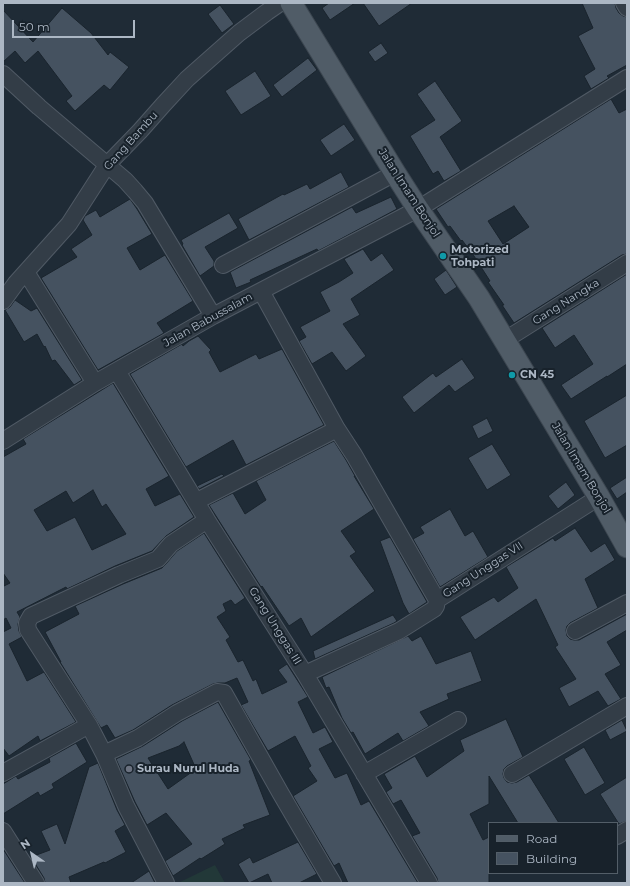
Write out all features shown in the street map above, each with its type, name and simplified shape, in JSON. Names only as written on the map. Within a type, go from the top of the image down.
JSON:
[{"type":"main road","name":"Jalan Imam Bonjol","points":[[291,3],[418,209],[479,298],[627,547]]},
{"type":"street","name":"Gang Bambu","points":[[3,301],[16,283],[69,224],[107,166],[163,105],[192,75],[239,33],[280,3]]},
{"type":"street","points":[[624,3],[627,8]]},
{"type":"street","points":[[3,74],[38,107],[125,180],[145,203],[213,316]]},
{"type":"street","name":"Jalan Babussalam","points":[[3,441],[95,384],[213,316],[418,209],[627,78]]},
{"type":"street","points":[[224,265],[395,172]]},
{"type":"street","name":"Gang Nangka","points":[[504,340],[627,263]]},
{"type":"street","points":[[26,272],[95,384]]},
{"type":"street","points":[[261,291],[337,429],[354,455],[437,600]]},
{"type":"street","name":"Gang Unggas III","points":[[117,371],[207,520],[305,674],[429,883]]},
{"type":"street","points":[[196,502],[337,429]]},
{"type":"street","name":"Gang Unggas VII","points":[[305,674],[399,631],[434,609],[437,600],[598,497]]},
{"type":"street","points":[[166,883],[126,806],[104,754],[89,725],[28,630],[27,623],[31,616],[158,558],[171,544],[207,520]]},
{"type":"street","points":[[575,631],[627,603]]},
{"type":"street","points":[[104,754],[138,738],[157,725],[199,701],[218,692],[224,693],[281,794],[334,883]]},
{"type":"street","points":[[512,774],[627,706]]},
{"type":"street","points":[[364,774],[458,720]]},
{"type":"street","points":[[3,773],[89,725]]},
{"type":"street","points":[[618,835],[627,830]]},
{"type":"street","points":[[3,831],[36,883]]},
{"type":"green space","points":[[215,865],[225,883],[178,883]]},
{"type":"building","points":[[329,3],[355,3],[330,20],[322,8]]},
{"type":"building","points":[[363,3],[412,3],[379,26]]},
{"type":"building","points":[[582,3],[615,3],[619,13],[627,17],[627,65],[607,76],[609,78],[591,89],[584,76],[595,69],[578,36],[593,28]]},
{"type":"building","points":[[220,5],[234,24],[222,33],[208,14]]},
{"type":"building","points":[[62,8],[91,33],[108,55],[110,52],[129,67],[110,90],[104,85],[75,111],[66,101],[72,96],[38,51],[25,63],[15,51],[3,62],[3,10],[33,42]]},
{"type":"building","points":[[381,43],[388,53],[375,62],[368,52]]},
{"type":"building","points":[[308,58],[317,70],[282,97],[273,85]]},
{"type":"building","points":[[255,71],[271,96],[241,115],[225,91]]},
{"type":"building","points":[[435,81],[462,121],[440,137],[461,171],[444,181],[438,171],[433,174],[410,136],[435,120],[417,94]]},
{"type":"building","points":[[611,99],[619,113],[627,109],[627,254],[622,255],[514,323],[488,282],[490,281],[474,256],[450,226],[448,227],[436,209]],"holes":[[[514,206],[529,227],[503,244],[488,221]]]},
{"type":"building","points":[[344,124],[355,140],[331,156],[320,140]]},
{"type":"building","points":[[341,172],[349,187],[249,240],[238,219],[283,194],[284,195],[307,184],[310,189]]},
{"type":"building","points":[[391,197],[397,209],[318,251],[317,249],[236,288],[230,272],[352,207],[356,213]]},
{"type":"building","points":[[130,199],[152,234],[127,248],[140,270],[165,255],[193,301],[157,323],[164,333],[98,370],[41,278],[77,257],[71,249],[92,235],[83,220],[85,216],[96,210],[100,217]]},
{"type":"building","points":[[229,213],[238,228],[205,247],[214,261],[214,266],[200,276],[182,245],[181,240]]},
{"type":"building","points":[[363,249],[371,261],[382,253],[394,270],[351,299],[360,315],[343,324],[366,356],[346,371],[332,352],[312,364],[299,341],[306,337],[300,327],[330,311],[320,292],[353,273],[344,259]]},
{"type":"building","points":[[446,270],[457,287],[445,295],[434,279]]},
{"type":"building","points":[[627,274],[627,364],[571,399],[561,385],[593,364],[574,335],[555,348],[542,328]]},
{"type":"building","points":[[15,300],[31,311],[37,308],[82,380],[74,385],[55,360],[52,361],[37,334],[24,342],[5,310],[10,307]]},
{"type":"building","points":[[198,336],[211,350],[209,352],[220,372],[256,354],[259,359],[282,349],[324,425],[246,465],[233,440],[186,467],[130,374],[182,344],[183,346]]},
{"type":"building","points":[[462,359],[475,378],[455,392],[449,385],[414,413],[402,397],[433,373],[436,377]]},
{"type":"building","points":[[113,383],[169,476],[146,489],[155,506],[180,494],[194,517],[166,536],[152,551],[115,566],[67,589],[66,587],[17,612],[20,617],[18,624],[22,637],[9,644],[27,681],[44,672],[76,722],[40,741],[38,736],[9,756],[3,748],[3,632],[11,628],[6,618],[3,620],[3,584],[4,586],[10,583],[3,573],[3,457],[26,444],[23,439]],"holes":[[[93,490],[102,507],[106,504],[126,534],[92,550],[75,517],[47,531],[34,510],[66,491],[73,503]]]},
{"type":"building","points":[[627,395],[627,445],[605,458],[584,421]]},
{"type":"building","points":[[487,418],[493,431],[478,439],[472,426]]},
{"type":"building","points":[[334,441],[374,509],[341,531],[356,552],[350,556],[375,591],[311,637],[301,618],[289,626],[262,586],[261,587],[209,505],[233,493],[245,514],[266,500],[256,481]]},
{"type":"building","points":[[492,444],[511,475],[487,490],[468,458]]},
{"type":"building","points":[[222,474],[224,476],[199,489],[197,486]]},
{"type":"building","points":[[627,477],[627,492],[617,499],[610,488]]},
{"type":"building","points":[[566,482],[575,495],[558,509],[548,496]]},
{"type":"building","points":[[450,509],[465,536],[473,531],[488,557],[440,587],[413,539],[424,533],[420,527]]},
{"type":"building","points":[[575,528],[591,552],[605,543],[615,560],[585,579],[598,608],[570,623],[566,630],[567,636],[570,639],[579,640],[627,614],[627,630],[607,642],[621,665],[605,674],[621,699],[608,706],[598,691],[569,707],[559,688],[576,679],[555,647],[558,645],[536,599],[475,640],[460,617],[494,597],[498,602],[518,588],[506,567],[553,538],[555,541]]},
{"type":"building","points":[[204,533],[245,598],[235,605],[231,600],[223,604],[226,611],[217,617],[230,637],[226,640],[238,662],[243,660],[253,681],[256,679],[262,694],[287,682],[278,670],[287,664],[308,697],[298,702],[313,733],[325,727],[333,742],[319,749],[335,778],[347,773],[361,805],[369,801],[418,883],[348,883],[339,863],[334,866],[293,796],[317,781],[308,768],[311,766],[295,736],[268,751],[241,705],[248,702],[237,678],[225,683],[213,684],[172,705],[133,730],[115,738],[107,725],[101,728],[60,662],[45,632],[79,614],[75,606],[162,568],[177,551]]},
{"type":"building","points":[[390,537],[427,602],[409,614],[403,603],[380,541]]},
{"type":"building","points":[[393,615],[397,621],[394,623],[315,659],[313,651]]},
{"type":"building","points":[[408,636],[412,641],[421,636],[436,664],[471,651],[482,681],[447,694],[449,699],[420,712],[429,726],[403,741],[398,733],[365,754],[353,732],[351,733],[342,718],[329,687],[326,688],[322,677]]},
{"type":"building","points":[[218,702],[251,760],[249,761],[270,815],[243,825],[245,828],[222,839],[225,844],[173,876],[165,861],[192,844],[166,813],[147,825],[116,759],[143,746],[182,721]],"holes":[[[184,742],[196,769],[168,789],[148,758],[179,746]]]},
{"type":"building","points":[[506,719],[523,757],[504,769],[504,778],[507,782],[512,783],[517,782],[529,775],[558,822],[517,822],[489,776],[489,804],[470,814],[483,840],[488,838],[489,883],[438,883],[437,878],[412,836],[420,833],[401,800],[393,804],[386,792],[392,788],[384,774],[415,756],[427,777],[464,751],[460,740]]},
{"type":"building","points":[[622,720],[627,731],[610,740],[605,730]]},
{"type":"building","points":[[76,743],[87,762],[52,784],[54,788],[40,796],[38,792],[3,814],[3,784],[16,776],[18,779],[50,762],[49,758]]},
{"type":"building","points":[[584,747],[605,783],[585,795],[564,759]]},
{"type":"building","points":[[98,763],[117,810],[125,825],[115,831],[126,852],[105,863],[104,862],[69,877],[71,883],[45,883],[44,878],[31,857],[50,850],[41,831],[57,824],[65,844],[89,767]]},
{"type":"building","points":[[627,777],[627,821],[619,824],[600,794]]},
{"type":"building","points":[[298,842],[317,874],[299,883],[272,883],[268,874],[249,883],[238,864],[250,857],[253,863]]},
{"type":"building","points":[[3,849],[25,883],[3,883]]},
{"type":"building","points":[[149,871],[155,883],[131,883]]},
{"type":"place","name":"Motorized Tohpati","points":[[443,256]]},
{"type":"place","name":"CN 45","points":[[512,375]]},
{"type":"place","name":"Surau Nurul Huda","points":[[129,769]]}]
